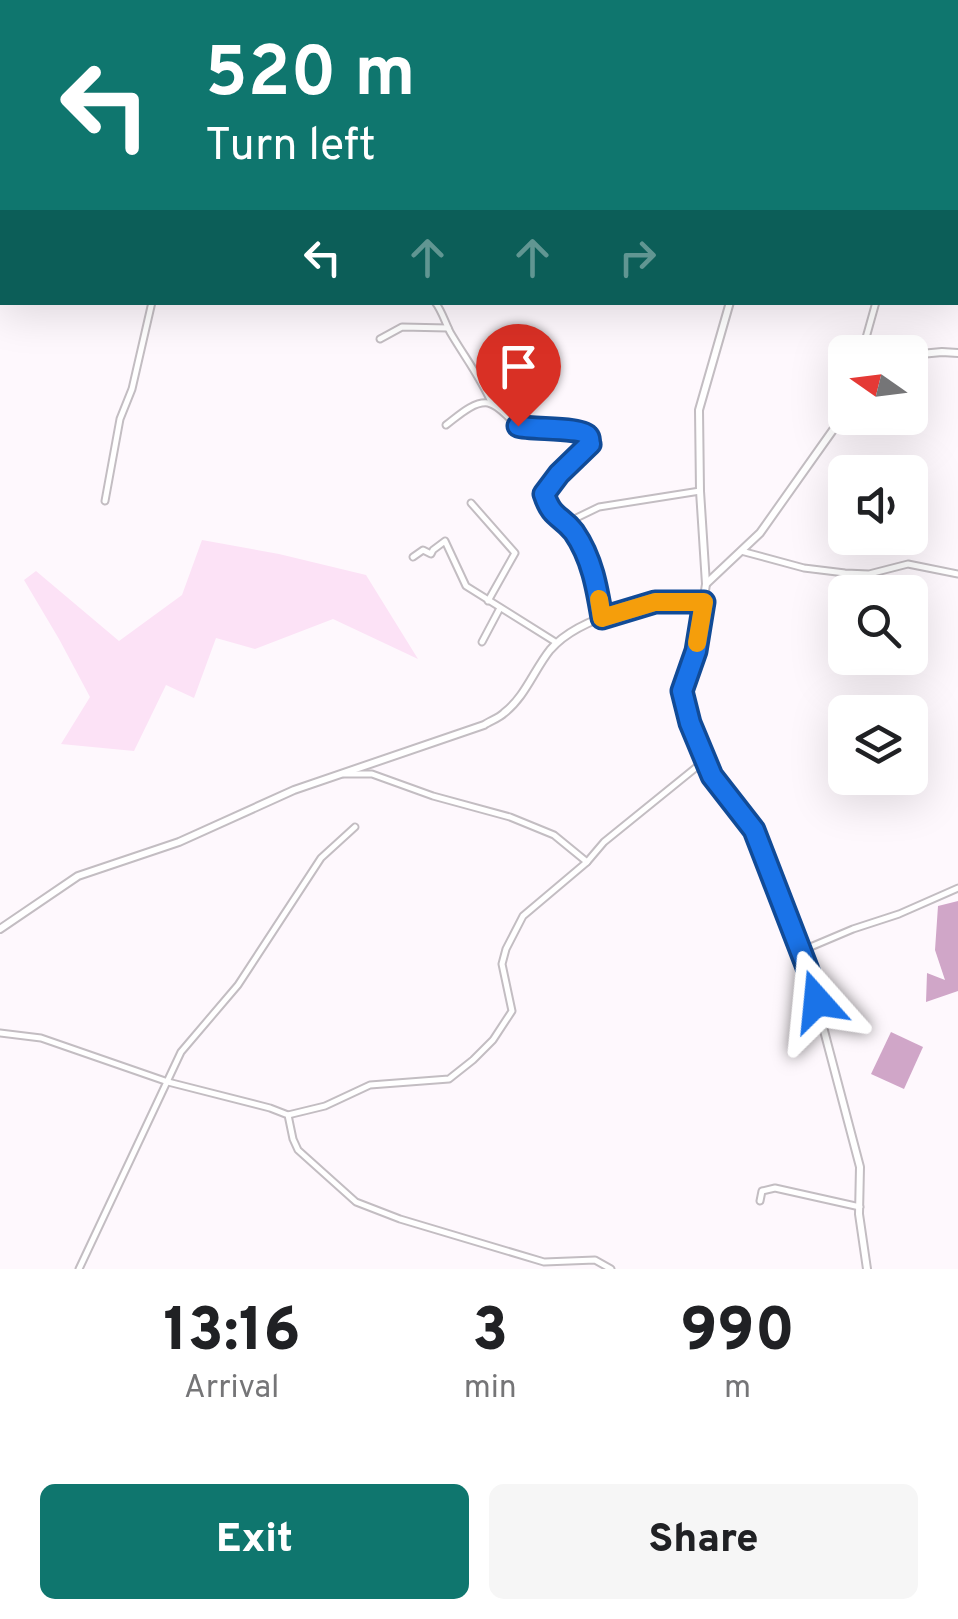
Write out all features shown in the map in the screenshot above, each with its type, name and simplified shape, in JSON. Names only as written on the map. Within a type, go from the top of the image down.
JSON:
[{"type":"street","points":[[105,501],[120,419],[132,388],[151,305]]},
{"type":"street","points":[[438,305],[492,404],[518,426],[529,430],[577,431],[589,437],[590,444],[544,494],[548,509],[566,523],[590,562],[602,618]]},
{"type":"street","points":[[729,305],[699,410],[706,584],[696,651],[682,691],[690,723],[712,776],[754,830],[808,970],[860,1166],[866,1269]]},
{"type":"street","points":[[867,335],[875,305]]},
{"type":"street","points":[[380,339],[402,327],[448,328]]},
{"type":"street","points":[[928,353],[958,353]]},
{"type":"street","points":[[446,426],[462,412],[492,404]]},
{"type":"street","points":[[706,584],[760,533],[829,435]]},
{"type":"street","points":[[566,523],[600,508],[700,491]]},
{"type":"street","points":[[470,504],[515,553],[488,601]]},
{"type":"street","points":[[413,556],[422,550],[431,554],[445,542],[466,586],[557,643]]},
{"type":"street","points":[[740,551],[804,568],[869,574],[908,564],[958,574]]},
{"type":"street","points":[[0,929],[78,876],[178,842],[294,790],[484,725],[504,714],[557,643],[602,618],[655,602],[704,602]]},
{"type":"street","points":[[482,642],[500,608]]},
{"type":"street","points":[[0,1033],[42,1038],[168,1082],[288,1115],[326,1106],[370,1086],[449,1078],[493,1040],[512,1011],[502,964],[523,916],[587,862],[604,842],[704,760]]},
{"type":"street","points":[[338,774],[372,774],[510,817],[554,835],[587,862]]},
{"type":"street","points":[[79,1269],[181,1052],[238,984],[321,858],[356,827]]},
{"type":"street","points":[[801,950],[958,888]]},
{"type":"street","points":[[288,1115],[298,1150],[356,1202],[544,1262],[595,1260],[611,1269]]},
{"type":"street","points":[[760,1201],[762,1190],[774,1188],[860,1207]]},
{"type":"shaded area","points":[[202,540],[366,575],[418,659],[333,619],[255,649],[216,638],[194,698],[166,685],[134,751],[61,744],[90,697],[24,580],[36,571],[119,641],[182,595]]},
{"type":"shaded area","points":[[958,901],[958,991],[926,1002],[927,973],[945,980],[935,950],[938,906]]},
{"type":"shaded area","points":[[891,1032],[923,1047],[904,1089],[871,1074]]},
{"type":"slow traffic","points":[[599,599],[602,618],[655,602],[704,602],[697,643]]},
{"type":"route","points":[[518,426],[529,430],[585,432],[589,437],[590,444],[544,494],[548,509],[566,523],[590,562],[602,618],[655,602],[704,602],[696,651],[682,691],[690,723],[712,776],[754,830],[817,1001]]}]
